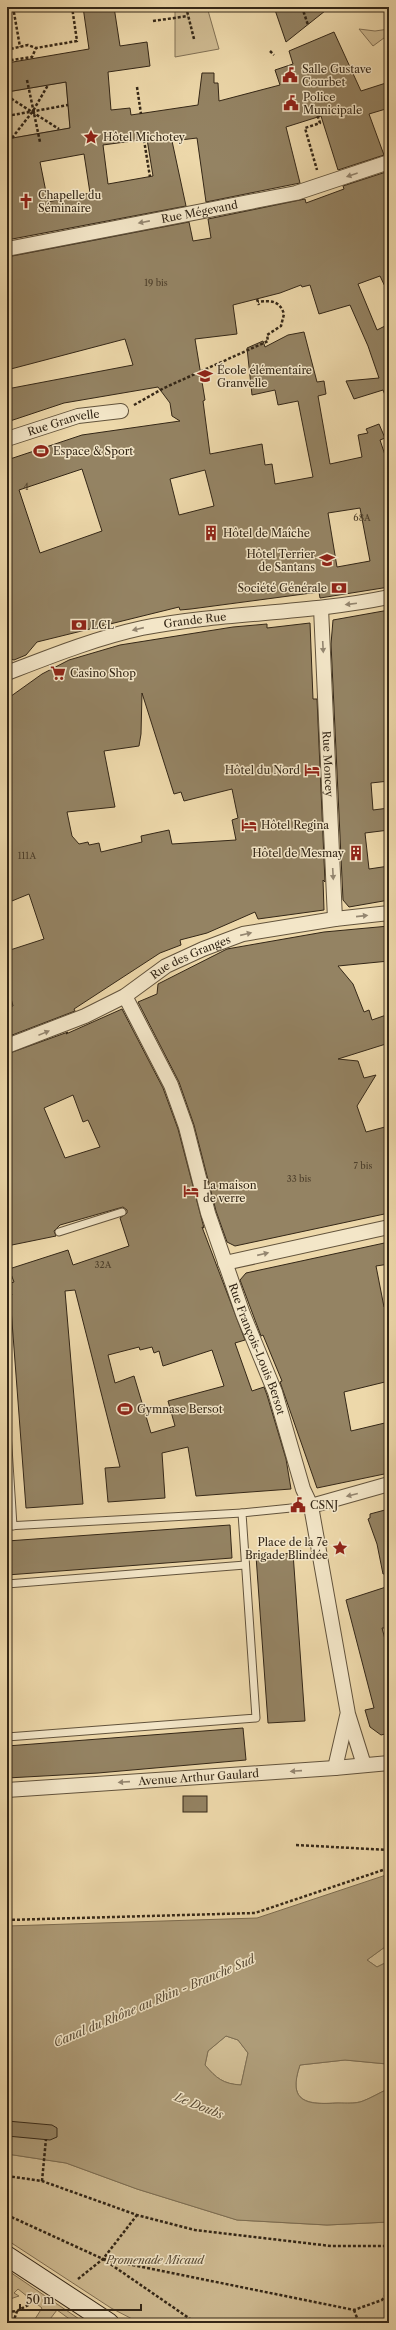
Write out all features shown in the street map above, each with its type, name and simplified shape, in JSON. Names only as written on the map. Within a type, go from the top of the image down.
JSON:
[{"type":"main road","points":[[7,2256],[109,2323]]},
{"type":"street","name":"Rue Mégevand","points":[[7,249],[232,206],[326,184],[389,162]]},
{"type":"street","name":"Rue Granvelle","points":[[7,440],[78,416],[126,409]]},
{"type":"street","name":"Grande Rue","points":[[7,673],[74,647],[143,628],[235,614],[321,608],[389,597]]},
{"type":"street","name":"Rue Moncey","points":[[321,608],[336,919]]},
{"type":"street","name":"Rue des Granges","points":[[7,1046],[85,1016],[125,996],[166,966],[203,949],[243,934],[336,919],[389,913]]},
{"type":"street","name":"Rue François-Louis Bersot","points":[[125,996],[171,1085],[186,1127],[198,1188],[225,1263],[275,1392],[303,1489],[311,1506],[348,1714],[364,1765]]},
{"type":"street","points":[[225,1263],[389,1227]]},
{"type":"street","points":[[311,1506],[389,1484]]},
{"type":"street","name":"Rue François-Louis Bersot","points":[[335,1768],[348,1714]]},
{"type":"street","name":"Avenue Arthur Gaulard","points":[[7,1790],[389,1763]]},
{"type":"lane","points":[[59,1232],[122,1212]]},
{"type":"lane","points":[[7,1432],[10,1526],[242,1513],[311,1506]]},
{"type":"lane","points":[[7,1737],[256,1718],[242,1513]]},
{"type":"lane","points":[[7,1584],[245,1565]]},
{"type":"path","points":[[13,7],[20,47]]},
{"type":"path","points":[[7,52],[10,49],[28,45],[36,48],[77,41],[72,7]]},
{"type":"path","points":[[186,7],[194,39]]},
{"type":"path","points":[[302,7],[308,24]]},
{"type":"path","points":[[153,21],[188,16]]},
{"type":"path","points":[[7,56],[12,60],[32,57],[36,48]]},
{"type":"path","points":[[270,51],[274,55]]},
{"type":"path","points":[[27,80],[40,142]]},
{"type":"path","points":[[12,138],[33,111],[48,85]]},
{"type":"path","points":[[137,88],[140,114]]},
{"type":"path","points":[[7,96],[33,111],[59,129]]},
{"type":"path","points":[[7,116],[68,104]]},
{"type":"path","points":[[316,111],[320,123],[305,128],[319,176],[326,184]]},
{"type":"path","points":[[144,140],[150,176]]},
{"type":"path","points":[[126,409],[164,388],[268,341],[267,335],[281,326],[284,314],[280,306],[273,301],[258,302]]},
{"type":"path","points":[[296,1844],[389,1850]]},
{"type":"path","points":[[7,1920],[255,1913],[389,1868]]},
{"type":"path","points":[[42,2181],[46,2139]]},
{"type":"path","points":[[7,2176],[42,2181],[137,2215],[195,2230],[234,2236],[332,2246],[389,2246]]},
{"type":"path","points":[[7,2215],[102,2259],[196,2323]]},
{"type":"path","points":[[78,2279],[102,2259],[137,2215]]},
{"type":"path","points":[[102,2259],[354,2310],[382,2300],[389,2290]]},
{"type":"path","points":[[7,2312],[17,2311],[30,2304]]},
{"type":"path","points":[[354,2310],[359,2323]]},
{"type":"path","points":[[13,2323],[17,2311]]},
{"type":"green space","points":[[175,7],[207,7],[219,49],[175,57]]},
{"type":"green space","points":[[359,29],[375,31],[389,29],[389,36],[388,35],[373,46]]},
{"type":"green space","points":[[66,82],[70,128],[7,139],[7,92]]},
{"type":"green space","points":[[389,1944],[389,1961],[377,1967],[367,1960]]},
{"type":"green space","points":[[226,2036],[238,2040],[248,2053],[241,2085],[220,2080],[205,2065],[208,2051]]},
{"type":"green space","points":[[345,2060],[387,2064],[389,2073],[388,2089],[363,2101],[353,2103],[315,2103],[301,2098],[296,2086],[300,2065]]},
{"type":"green space","name":"Promenade Micaud","points":[[7,2154],[66,2163],[137,2189],[237,2220],[327,2225],[389,2222],[389,2323],[140,2323],[111,2308],[7,2240]]},
{"type":"green space","points":[[7,2270],[85,2323],[75,2323],[57,2310],[47,2323],[28,2323],[35,2319],[42,2308],[18,2289],[14,2293],[19,2296],[7,2300]]},
{"type":"water","points":[[389,1874],[389,1944],[367,1960],[377,1967],[389,1961],[389,2073],[387,2064],[345,2060],[300,2065],[296,2087],[298,2094],[302,2099],[309,2102],[327,2104],[354,2103],[366,2100],[388,2089],[389,2081],[389,2222],[327,2225],[237,2220],[137,2189],[66,2163],[7,2154],[7,1926],[257,1918]],"holes":[[[226,2036],[238,2040],[248,2053],[241,2085],[220,2080],[205,2065],[208,2051]]]},
{"type":"building","points":[[83,7],[114,7],[120,46],[147,42],[150,66],[108,72],[111,110],[130,108],[131,115],[198,105],[202,73],[214,73],[214,83],[218,83],[219,101],[280,85],[275,70],[293,64],[289,51],[334,32],[361,91],[389,82],[389,108],[369,114],[384,155],[338,170],[321,116],[286,127],[300,183],[206,202],[197,138],[172,141],[186,206],[7,240],[7,139],[70,128],[66,82],[7,92],[7,63],[89,49]],"holes":[[[147,139],[153,176],[108,184],[103,145]],[[84,154],[90,193],[48,202],[40,162]]]},
{"type":"building","points":[[274,7],[330,7],[286,42]]},
{"type":"building","points":[[389,171],[389,295],[380,276],[358,284],[377,330],[389,324],[389,400],[387,400],[383,390],[354,399],[346,381],[379,378],[368,346],[350,305],[319,314],[310,285],[302,287],[301,285],[280,293],[233,305],[237,334],[195,339],[205,400],[203,401],[210,454],[262,444],[265,465],[272,464],[275,484],[313,477],[298,401],[278,405],[275,390],[252,395],[247,348],[263,341],[265,347],[288,335],[304,332],[317,382],[324,381],[326,394],[318,396],[330,464],[362,457],[358,435],[368,433],[366,429],[379,424],[385,438],[380,440],[389,467],[389,587],[320,598],[319,592],[191,609],[180,610],[179,607],[37,642],[26,655],[14,660],[7,658],[7,460],[82,435],[180,421],[172,416],[170,403],[158,387],[64,403],[7,422],[7,389],[133,365],[125,339],[7,370],[7,257],[189,222],[193,241],[211,238],[208,219],[305,199],[306,203],[344,189],[343,186]],"holes":[[[82,469],[102,531],[40,553],[19,490]],[[205,470],[214,506],[179,515],[170,479]],[[360,508],[370,561],[337,567],[328,513]]]},
{"type":"building","points":[[389,610],[389,781],[371,783],[373,810],[389,808],[389,830],[365,833],[369,869],[389,866],[389,900],[349,907],[343,900],[331,644],[333,620]]},
{"type":"building","points":[[310,623],[313,699],[317,699],[325,882],[323,880],[324,910],[258,919],[255,912],[207,933],[180,940],[181,945],[160,953],[74,1009],[75,1011],[7,1037],[7,1007],[13,1006],[7,983],[7,951],[44,939],[29,894],[7,903],[7,699],[42,674],[69,660],[120,645],[233,627],[267,624],[267,628]],"holes":[[[142,693],[174,794],[181,792],[184,801],[232,789],[238,818],[232,820],[236,840],[172,844],[169,830],[141,836],[142,842],[101,852],[99,843],[89,845],[88,842],[79,844],[72,836],[67,812],[115,807],[104,751],[139,746],[141,734]]]},
{"type":"building","points":[[389,926],[389,961],[338,966],[353,984],[364,1012],[369,1010],[372,1020],[389,1014],[389,1043],[338,1059],[358,1061],[364,1078],[376,1075],[357,1106],[366,1132],[385,1127],[389,1137],[389,1213],[235,1246],[227,1242],[216,1211],[194,1125],[179,1082],[138,1002],[157,994],[158,984],[227,949],[324,932]]},
{"type":"building","points":[[122,1009],[163,1088],[178,1129],[204,1228],[202,1227],[245,1340],[235,1343],[252,1391],[264,1387],[286,1459],[291,1489],[196,1496],[188,1447],[162,1453],[165,1498],[108,1502],[105,1468],[120,1467],[75,1290],[65,1291],[83,1504],[26,1508],[10,1295],[12,1295],[8,1284],[14,1282],[9,1269],[68,1250],[73,1265],[129,1246],[120,1218],[127,1213],[127,1210],[123,1207],[60,1225],[54,1231],[56,1236],[7,1246],[7,1054],[68,1032],[66,1034]],"holes":[[[73,1095],[83,1122],[88,1120],[100,1147],[65,1158],[44,1108]],[[139,1347],[140,1350],[152,1347],[154,1353],[159,1351],[163,1366],[212,1350],[224,1386],[168,1401],[175,1426],[151,1433],[134,1376],[115,1383],[108,1355]]]},
{"type":"building","points":[[389,1242],[389,1264],[376,1266],[384,1307],[389,1306],[389,1381],[344,1392],[351,1431],[389,1422],[389,1473],[317,1488],[280,1382],[282,1381],[263,1335],[261,1336],[240,1280],[246,1273]]},
{"type":"building","points":[[389,1510],[389,1573],[383,1574],[377,1544],[368,1519],[370,1518],[370,1514]]},
{"type":"building","points":[[230,1525],[232,1558],[7,1575],[7,1541]]},
{"type":"building","points":[[293,1553],[305,1721],[268,1723],[256,1556]]},
{"type":"building","points":[[389,1586],[389,1628],[382,1628],[389,1654],[389,1733],[381,1735],[370,1727],[365,1710],[374,1708],[346,1600]]},
{"type":"building","points":[[243,1728],[246,1760],[98,1773],[7,1778],[7,1746]]},
{"type":"building","points":[[183,1796],[207,1796],[207,1812],[183,1812]]},
{"type":"building","points":[[7,2121],[52,2125],[57,2128],[57,2137],[50,2140],[7,2136]]},
{"type":"place","name":"Salle Gustave Courbet","points":[[290,75]]},
{"type":"place","name":"Police Municipale","points":[[291,103]]},
{"type":"place","name":"Hôtel Michotey","points":[[91,137]]},
{"type":"place","name":"Chapelle du Séminaire","points":[[26,201]]},
{"type":"place","name":"École élémentaire Granvelle","points":[[205,376]]},
{"type":"place","name":"Espace & Sport","points":[[41,451]]},
{"type":"place","name":"Hôtel de Maîche","points":[[211,533]]},
{"type":"place","name":"Hôtel Terrier de Santans","points":[[327,560]]},
{"type":"place","name":"Société Générale","points":[[339,588]]},
{"type":"place","name":"LCL","points":[[79,625]]},
{"type":"place","name":"Casino Shop","points":[[58,673]]},
{"type":"place","name":"Hôtel du Nord","points":[[312,770]]},
{"type":"place","name":"Hôtel Regina","points":[[249,825]]},
{"type":"place","name":"Hôtel de Mesmay","points":[[356,853]]},
{"type":"place","name":"La maison de verre","points":[[191,1191]]},
{"type":"place","name":"Gymnase Bersot","points":[[125,1409]]},
{"type":"place","name":"CSNJ","points":[[298,1505]]},
{"type":"place","name":"Place de la 7e Brigade Blindée","points":[[340,1548]]},
{"type":"water label","name":"Canal du Rhône au Rhin - Branche Sud","points":[[154,2001]]},
{"type":"water label","name":"Le Doubs","points":[[199,2106]]}]
